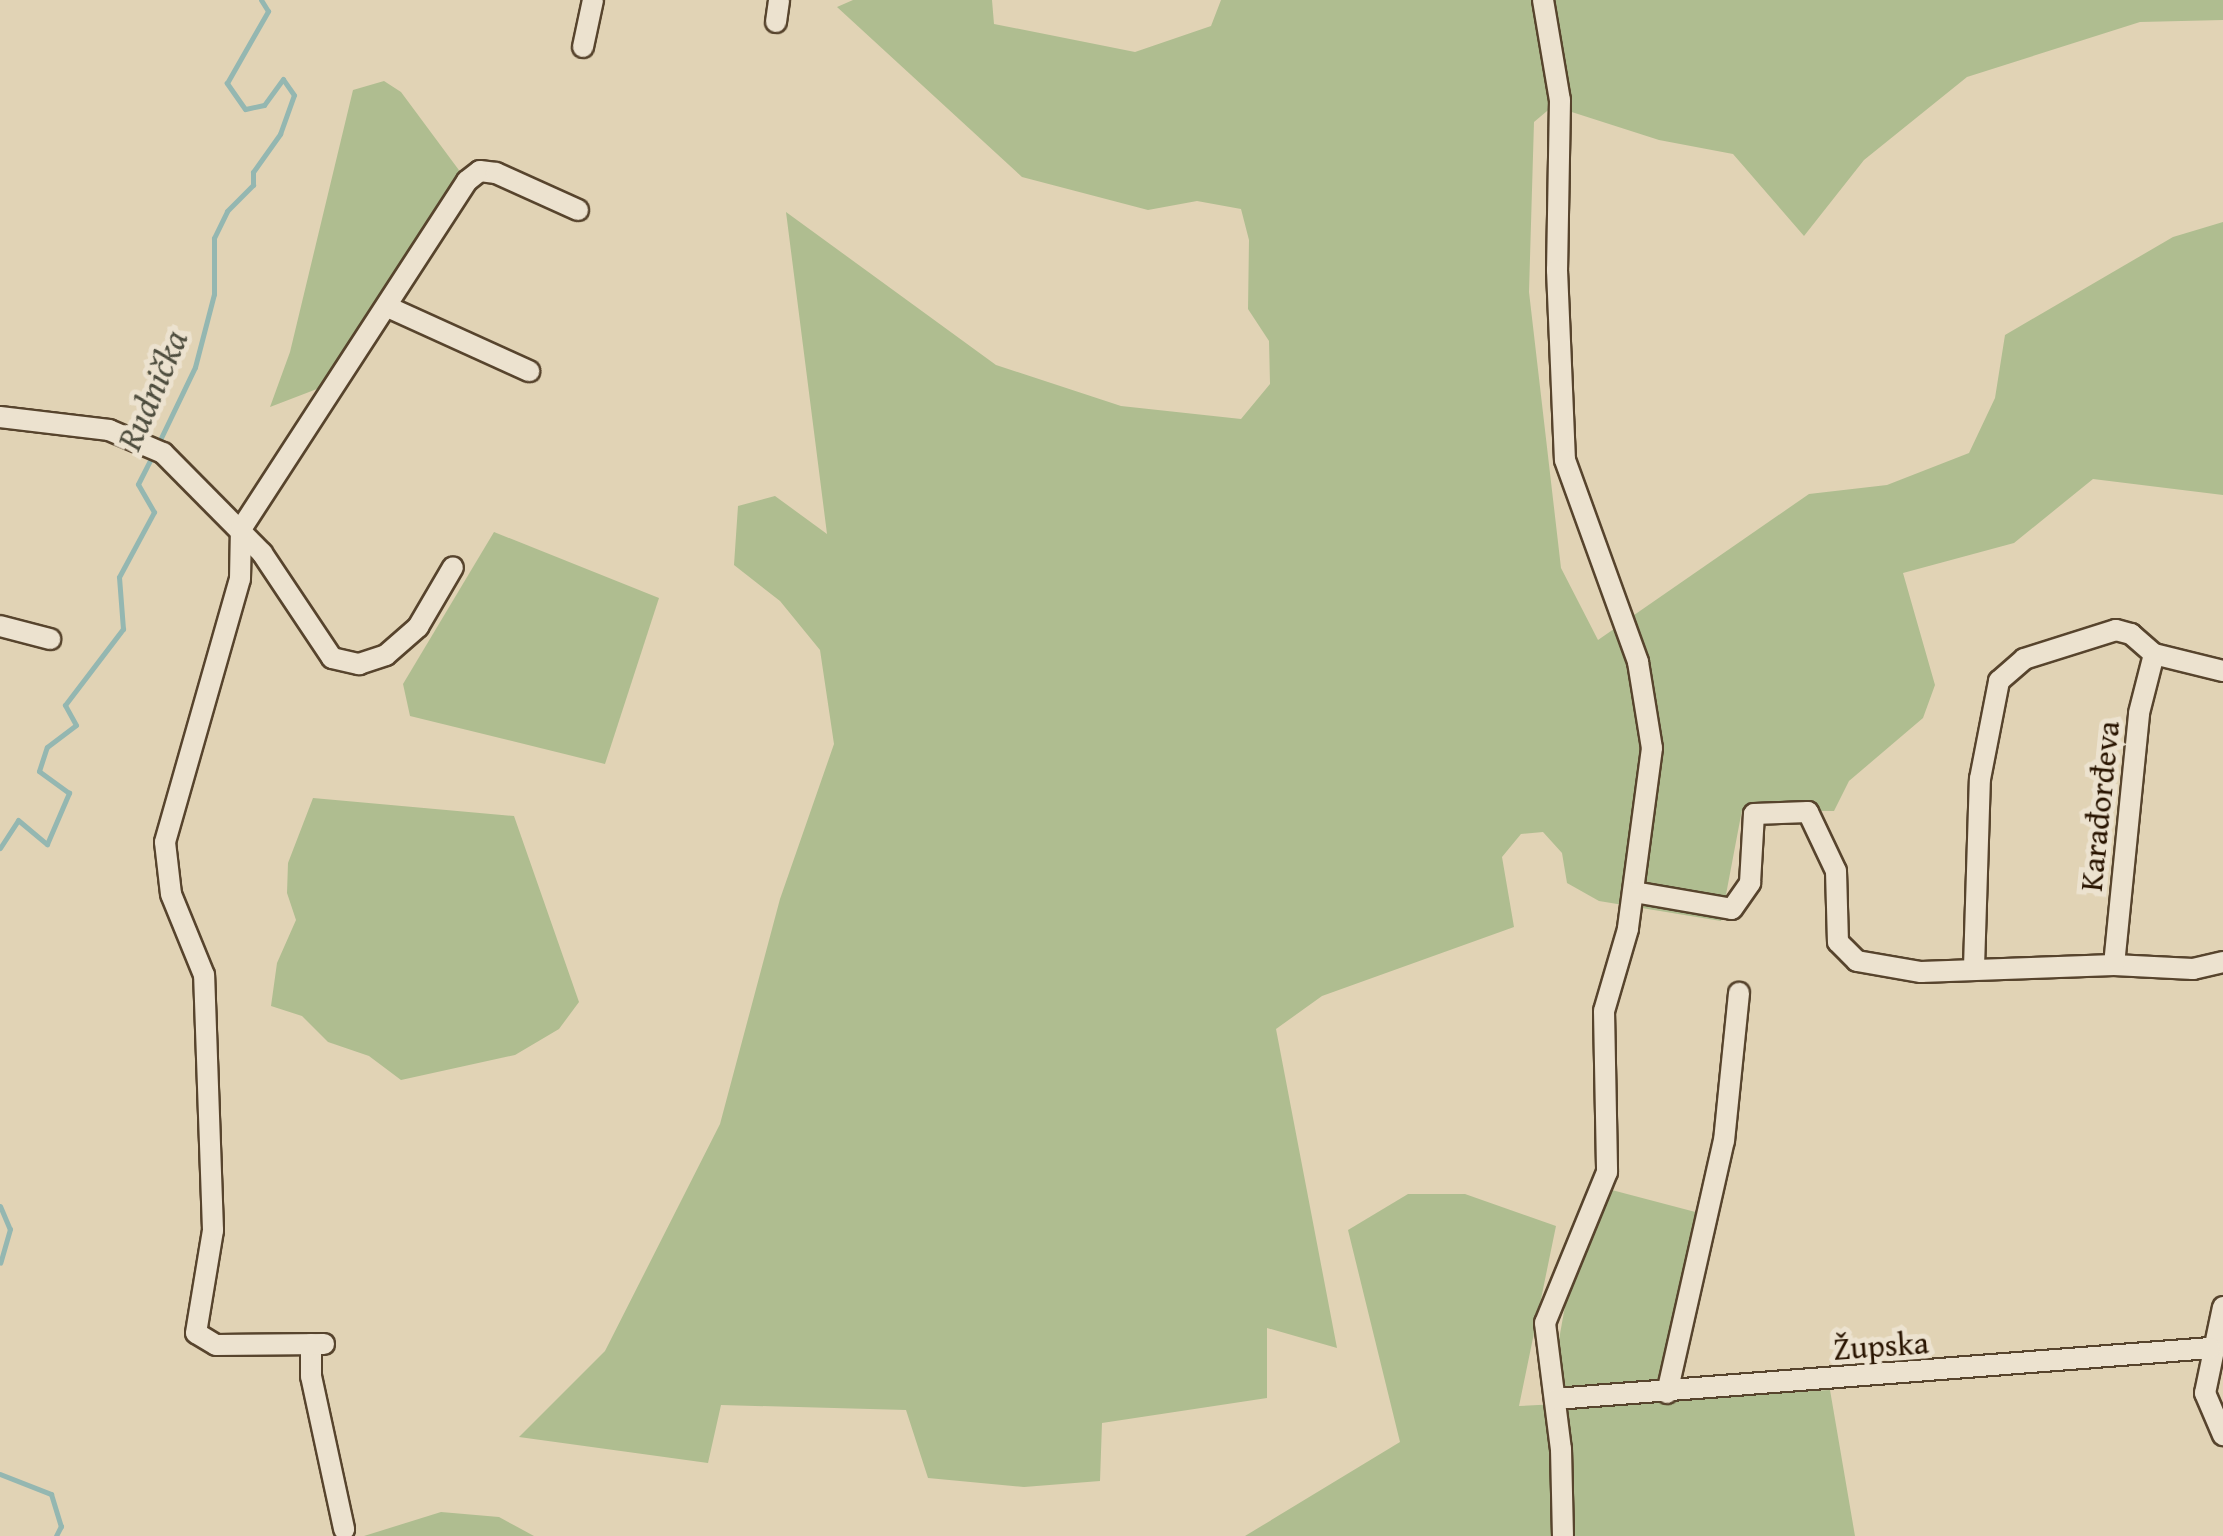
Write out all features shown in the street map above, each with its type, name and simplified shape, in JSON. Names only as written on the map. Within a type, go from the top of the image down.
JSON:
[{"type":"street","points":[[584,47],[594,0]]},
{"type":"street","points":[[776,22],[779,0]]},
{"type":"street","points":[[1542,0],[1560,100],[1556,270],[1565,460],[1638,662],[1652,748],[1634,892],[1604,1011],[1607,1172],[1545,1323],[1555,1399],[1563,1536]]},
{"type":"street","points":[[344,1529],[312,1376],[318,1344],[216,1345],[202,1341],[194,1320],[213,1230],[204,974],[171,894],[165,842],[240,580],[241,529],[390,308],[467,181],[480,171],[578,210]]},
{"type":"street","points":[[390,308],[528,370]]},
{"type":"street","points":[[0,417],[109,430],[141,440],[163,453],[241,529],[332,658],[360,664],[386,655],[418,627],[453,567]]},
{"type":"street","points":[[0,626],[50,639]]},
{"type":"street","points":[[1974,967],[1980,779],[1999,681],[2024,659],[2116,630],[2132,634],[2154,654],[2223,671]]},
{"type":"street","name":"Karađorđeva","points":[[2114,965],[2139,714],[2154,654]]},
{"type":"street","points":[[1634,892],[1732,909],[1750,883],[1754,814],[1808,812],[1836,871],[1838,942],[1846,956],[1920,972],[1974,967],[2114,965],[2193,969],[2223,962]]},
{"type":"street","points":[[1667,1393],[1724,1141],[1739,994]]},
{"type":"street","points":[[2223,1307],[2210,1348],[2204,1393],[2223,1435]]},
{"type":"street","name":"Župska","points":[[1555,1399],[2210,1348]]},
{"type":"green space","points":[[853,0],[992,0],[994,24],[1135,52],[1211,26],[1221,0],[2223,0],[2223,20],[2140,22],[1967,77],[1864,160],[1804,236],[1733,154],[1659,140],[1553,106],[1534,122],[1529,292],[1561,568],[1598,640],[1809,494],[1887,485],[1969,453],[1995,398],[2005,335],[2173,237],[2223,222],[2223,495],[2093,479],[2014,543],[1903,573],[1935,685],[1923,718],[1849,781],[1834,811],[1742,810],[1721,921],[1599,901],[1567,883],[1562,853],[1543,832],[1521,834],[1502,857],[1514,927],[1322,996],[1276,1029],[1337,1348],[1267,1328],[1267,1398],[1102,1423],[1100,1481],[1024,1487],[928,1478],[906,1410],[721,1405],[708,1463],[519,1437],[605,1351],[720,1124],[780,899],[834,744],[820,650],[780,601],[734,565],[738,506],[775,496],[827,534],[786,212],[996,365],[1121,406],[1241,419],[1270,384],[1269,341],[1248,309],[1249,240],[1241,209],[1197,201],[1148,210],[1022,177],[837,7]]},
{"type":"green space","points":[[384,81],[401,92],[467,181],[343,379],[270,407],[290,352],[353,90]]},
{"type":"green space","points":[[494,532],[659,598],[605,764],[410,716],[403,684]]},
{"type":"green space","points":[[313,798],[514,816],[579,1002],[559,1029],[515,1055],[401,1080],[369,1056],[328,1042],[302,1016],[271,1006],[277,963],[296,920],[287,893],[288,863]]},
{"type":"green space","points":[[1608,1189],[1703,1214],[1664,1386],[1564,1390],[1558,1345],[1567,1295]]},
{"type":"green space","points":[[1408,1194],[1465,1194],[1556,1226],[1519,1406],[1830,1390],[1855,1536],[1245,1536],[1400,1442],[1348,1230]]},
{"type":"green space","points":[[441,1512],[499,1517],[534,1536],[364,1536]]},
{"type":"waterway","name":"Rudnička","points":[[158,444],[195,367],[214,294],[214,238],[227,211],[253,185],[253,172],[280,134],[294,95],[283,79],[264,105],[245,109],[227,83],[268,11],[261,0]]},
{"type":"waterway","name":"Rudnička","points":[[0,848],[18,820],[47,844],[69,793],[39,771],[47,747],[76,725],[65,705],[123,629],[119,577],[154,512],[138,484],[153,454]]},
{"type":"waterway","name":"Rudnička","points":[[0,1206],[10,1229],[0,1263]]},
{"type":"waterway","name":"Rudnička","points":[[0,1474],[51,1494],[61,1526],[56,1536]]}]
